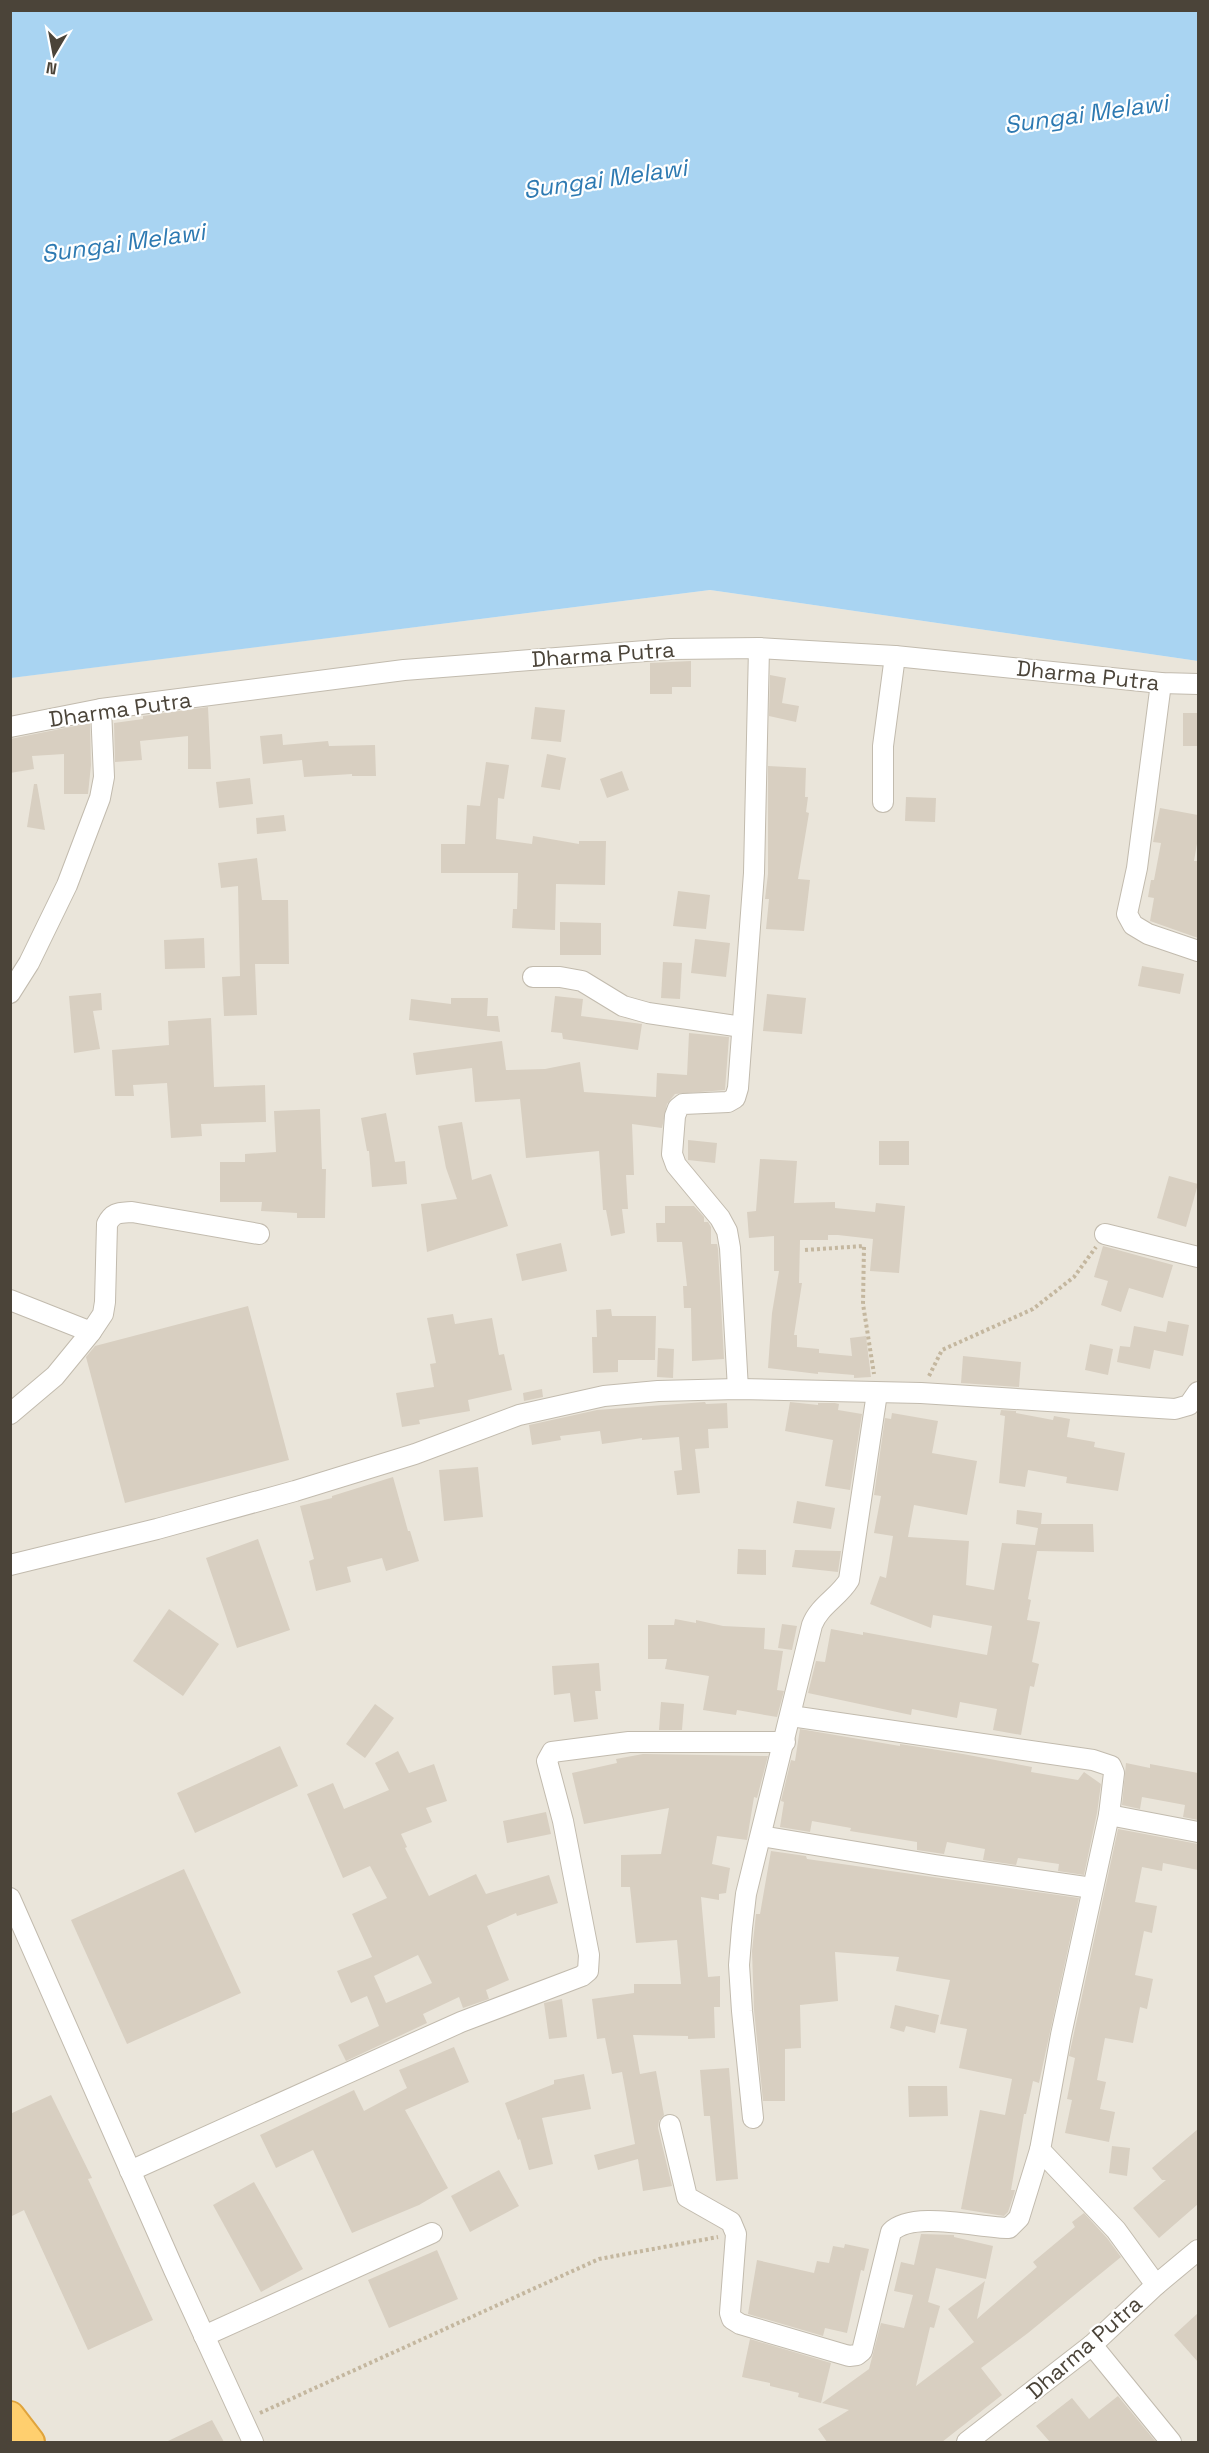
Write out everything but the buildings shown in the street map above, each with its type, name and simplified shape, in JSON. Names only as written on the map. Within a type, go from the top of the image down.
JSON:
[{"type":"highway","points":[[10,2416],[30,2442]]},
{"type":"street","name":"Dharma Putra","points":[[10,727],[101,709],[404,670],[661,649],[759,648],[895,656],[1161,683],[1198,684]]},
{"type":"street","points":[[738,1389],[730,1248],[727,1231],[720,1218],[676,1165],[672,1154],[675,1116],[678,1108],[683,1104],[728,1102],[735,1098],[741,1072],[742,1027],[754,873],[759,648]]},
{"type":"street","points":[[883,802],[883,746],[895,656]]},
{"type":"street","points":[[1161,683],[1137,868],[1127,914],[1133,925],[1148,934],[1198,951]]},
{"type":"street","points":[[10,993],[29,963],[67,885],[100,798],[104,777],[101,709]]},
{"type":"street","points":[[533,977],[560,977],[582,981],[623,1006],[648,1013],[742,1027]]},
{"type":"street","points":[[10,1414],[55,1376],[103,1314],[107,1224],[112,1216],[117,1213],[132,1212],[258,1234]]},
{"type":"street","points":[[1105,1234],[1198,1257]]},
{"type":"street","points":[[10,1300],[91,1332]]},
{"type":"street","points":[[10,1565],[157,1529],[295,1491],[416,1454],[519,1415],[604,1396],[658,1391],[738,1389],[921,1393],[1175,1409],[1189,1405],[1198,1392]]},
{"type":"street","points":[[753,2118],[739,1965],[746,1894],[815,1617],[849,1580],[877,1393]]},
{"type":"street","points":[[670,2125],[687,2197],[732,2222],[736,2234],[730,2313],[732,2319],[740,2325],[849,2356],[858,2355],[862,2351],[891,2232],[896,2227],[906,2224],[933,2221],[1009,2228],[1020,2217],[1040,2150],[1061,2035],[1109,1815],[1114,1773],[1111,1766],[1105,1762],[791,1716]]},
{"type":"street","points":[[130,2170],[461,2022],[582,1976],[588,1971],[589,1955],[563,1821],[548,1761],[552,1752],[629,1742],[785,1742]]},
{"type":"street","points":[[1109,1815],[1198,1832]]},
{"type":"street","points":[[761,1836],[1092,1888]]},
{"type":"street","points":[[10,1898],[253,2442]]},
{"type":"street","points":[[1040,2150],[1116,2230],[1155,2285]]},
{"type":"street","points":[[204,2336],[432,2233]]},
{"type":"street","name":"Dharma Putra","points":[[967,2442],[1092,2345],[1155,2285],[1198,2250]]},
{"type":"street","points":[[1092,2345],[1171,2442]]},
{"type":"path","points":[[921,1393],[942,1350],[1033,1309],[1074,1277],[1105,1234]]},
{"type":"path","points":[[805,1250],[864,1246],[863,1304],[877,1393]]},
{"type":"path","points":[[244,2420],[598,2259],[736,2234]]},
{"type":"shaded area","points":[[710,590],[1198,661],[1198,2442],[11,2442],[10,678]]},
{"type":"water","name":"Sungai Melawi","points":[[10,11],[1198,11],[1198,661],[710,590],[11,678]]}]
